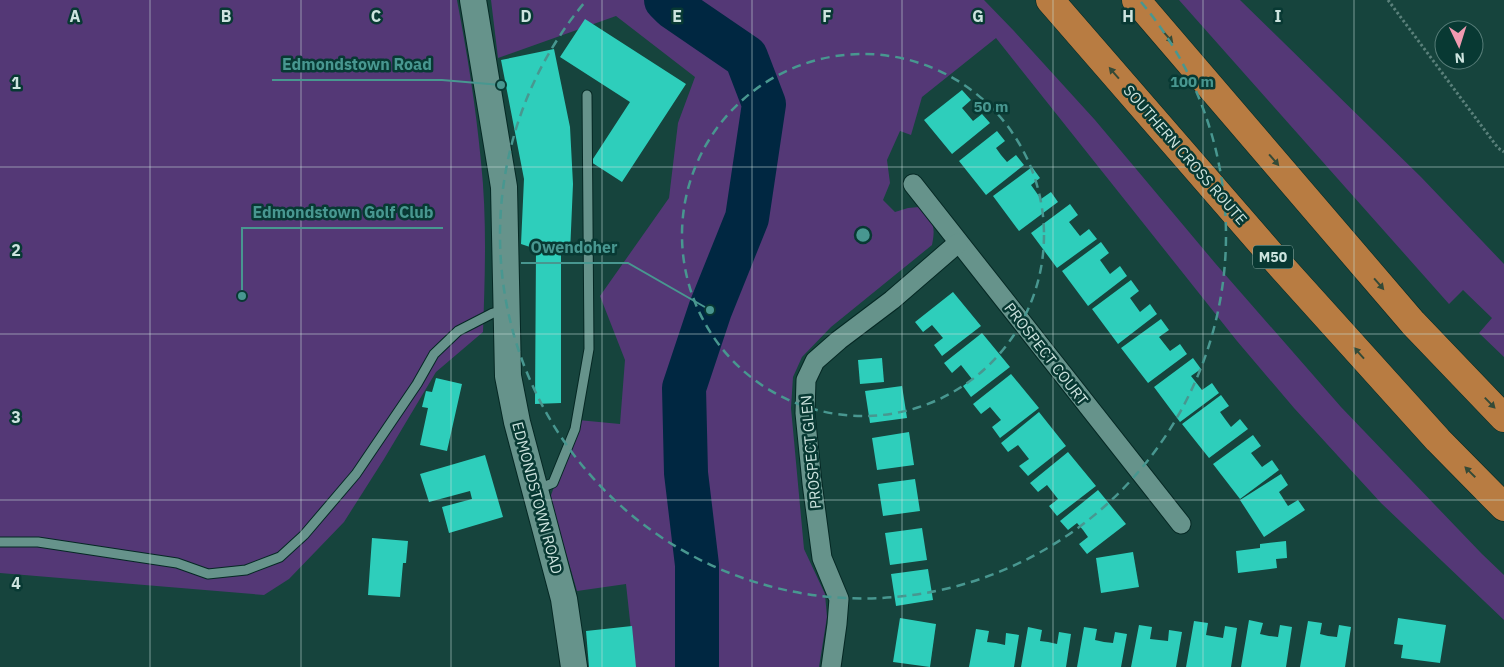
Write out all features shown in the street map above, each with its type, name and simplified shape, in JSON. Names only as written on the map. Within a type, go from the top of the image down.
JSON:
[{"type":"highway","name":"SOUTHERN CROSS ROUTE","points":[[1050,0],[1281,266],[1438,440],[1504,507]]},
{"type":"highway","points":[[1136,0],[1413,323],[1504,418]]},
{"type":"main road","name":"EDMONDSTOWN ROAD","points":[[473,0],[504,187],[508,376],[517,422],[564,599],[574,667]]},
{"type":"street","name":"PROSPECT COURT","points":[[913,184],[1180,524]]},
{"type":"street","name":"PROSPECT GLEN","points":[[831,667],[839,599],[822,558],[805,413],[806,380],[815,361],[892,300],[958,243]]},
{"type":"lane","points":[[535,490],[553,483],[574,429],[589,349],[587,94]]},
{"type":"lane","points":[[0,542],[38,542],[177,563],[208,574],[246,570],[280,557],[304,535],[356,474],[417,384],[434,354],[458,331],[507,309]]},
{"type":"path","points":[[1388,0],[1498,148],[1504,152]]},
{"type":"shaded area","points":[[0,0],[457,0],[474,101],[483,183],[485,247],[483,332],[436,372],[344,522],[289,579],[264,595],[0,573]]},
{"type":"shaded area","points":[[491,0],[984,0],[1095,120],[1215,263],[1341,407],[1504,575],[1504,620],[1381,503],[1294,408],[1237,341],[996,38],[922,97],[911,135],[900,131],[887,160],[890,183],[883,200],[895,212],[919,207],[932,224],[934,233],[932,245],[831,327],[802,357],[793,377],[791,408],[804,549],[825,594],[827,617],[819,667],[635,667],[626,584],[577,591],[550,498],[578,420],[620,424],[625,360],[600,296],[669,198],[678,123],[695,77],[616,16],[498,58]]},
{"type":"shaded area","points":[[1179,0],[1240,0],[1421,177],[1504,264],[1504,357],[1479,333],[1492,318],[1463,290],[1449,304]]},
{"type":"building","points":[[585,19],[686,84],[622,182],[591,162],[630,102],[560,57]]},
{"type":"building","points":[[554,49],[570,127],[573,184],[570,253],[561,253],[561,403],[535,404],[536,249],[521,244],[524,179],[501,60]]},
{"type":"building","points":[[962,90],[971,100],[962,108],[973,121],[982,114],[990,123],[952,154],[924,120]]},
{"type":"building","points":[[997,131],[1005,141],[996,148],[1001,155],[1007,162],[1016,155],[1024,165],[986,195],[959,161]]},
{"type":"building","points":[[1032,167],[1040,178],[1031,185],[1041,199],[1051,192],[1058,202],[1019,231],[993,196]]},
{"type":"building","points":[[1070,204],[1078,215],[1069,222],[1080,236],[1089,229],[1097,239],[1057,268],[1031,233]]},
{"type":"building","points":[[1101,242],[1109,253],[1100,260],[1110,274],[1120,266],[1127,276],[1088,306],[1062,271]]},
{"type":"building","points":[[1131,280],[1139,291],[1130,298],[1140,312],[1150,304],[1157,314],[1118,344],[1092,309]]},
{"type":"building","points":[[953,292],[981,326],[942,356],[934,345],[943,338],[932,325],[923,332],[915,322]]},
{"type":"building","points":[[1161,319],[1169,330],[1159,337],[1170,351],[1180,344],[1187,354],[1148,383],[1121,348]]},
{"type":"building","points":[[982,333],[1010,367],[971,397],[963,386],[972,379],[961,365],[952,373],[944,363]]},
{"type":"building","points":[[882,358],[884,382],[860,384],[858,360]]},
{"type":"building","points":[[1193,358],[1201,369],[1191,376],[1202,390],[1212,383],[1219,393],[1180,422],[1154,387]]},
{"type":"building","points":[[1011,374],[1039,408],[1000,438],[992,427],[1001,420],[990,407],[981,414],[973,404]]},
{"type":"building","points":[[436,378],[462,384],[447,451],[420,445],[428,408],[422,407],[426,391],[432,392]]},
{"type":"building","points":[[902,386],[907,418],[870,423],[865,391]]},
{"type":"building","points":[[1221,395],[1229,406],[1220,412],[1231,427],[1240,419],[1248,429],[1209,458],[1182,424]]},
{"type":"building","points":[[1039,412],[1066,446],[1028,476],[1019,466],[1029,459],[1018,445],[1008,452],[1001,443]]},
{"type":"building","points":[[909,432],[914,465],[877,470],[872,438]]},
{"type":"building","points":[[1253,435],[1261,446],[1251,453],[1262,467],[1272,460],[1279,470],[1240,499],[1213,464]]},
{"type":"building","points":[[1068,452],[1096,486],[1057,516],[1049,506],[1058,499],[1047,485],[1038,492],[1030,483]]},
{"type":"building","points":[[485,455],[503,517],[449,533],[442,507],[472,499],[470,491],[429,502],[420,474]]},
{"type":"building","points":[[1281,474],[1288,485],[1279,492],[1288,506],[1298,500],[1305,510],[1264,537],[1240,500]]},
{"type":"building","points":[[915,479],[920,511],[883,516],[878,484]]},
{"type":"building","points":[[1098,490],[1126,524],[1087,554],[1079,544],[1088,537],[1083,530],[1077,523],[1068,530],[1060,521]]},
{"type":"building","points":[[922,528],[927,560],[890,565],[885,533]]},
{"type":"building","points":[[372,538],[408,541],[406,563],[403,563],[400,597],[368,595]]},
{"type":"building","points":[[1286,541],[1287,558],[1276,559],[1277,568],[1238,573],[1236,551],[1260,548],[1260,544]]},
{"type":"building","points":[[1133,552],[1139,587],[1101,593],[1096,558]]},
{"type":"building","points":[[928,569],[933,600],[896,606],[891,574]]},
{"type":"building","points":[[900,618],[936,624],[930,667],[893,662]]},
{"type":"building","points":[[1398,618],[1446,625],[1440,663],[1401,658],[1403,645],[1394,644]]},
{"type":"building","points":[[1249,620],[1263,623],[1260,634],[1269,636],[1278,637],[1280,625],[1292,627],[1286,667],[1241,667]]},
{"type":"building","points":[[1194,621],[1208,623],[1206,635],[1223,638],[1225,626],[1237,628],[1231,667],[1186,667]]},
{"type":"building","points":[[1308,621],[1322,623],[1320,634],[1328,636],[1337,637],[1339,625],[1351,627],[1345,667],[1300,667]]},
{"type":"building","points":[[1139,625],[1152,627],[1150,639],[1168,641],[1169,630],[1182,632],[1176,667],[1131,667]]},
{"type":"building","points":[[632,626],[636,667],[589,667],[586,631]]},
{"type":"building","points":[[1028,627],[1042,630],[1040,641],[1057,644],[1059,632],[1071,634],[1066,667],[1021,667]]},
{"type":"building","points":[[1084,627],[1097,629],[1095,640],[1104,642],[1113,643],[1115,632],[1127,634],[1121,667],[1077,667]]},
{"type":"building","points":[[976,629],[989,631],[987,642],[1005,645],[1006,633],[1019,635],[1014,667],[969,667]]},
{"type":"waterway","points":[[666,0],[673,7],[746,57],[764,104],[747,218],[710,310],[684,388],[686,473],[697,565],[697,667]]},
{"type":"place","name":"Edmondstown Road","points":[[501,85]]},
{"type":"place","name":"Edmondstown Golf Club","points":[[242,296]]},
{"type":"place","name":"Owendoher","points":[[710,310]]}]
